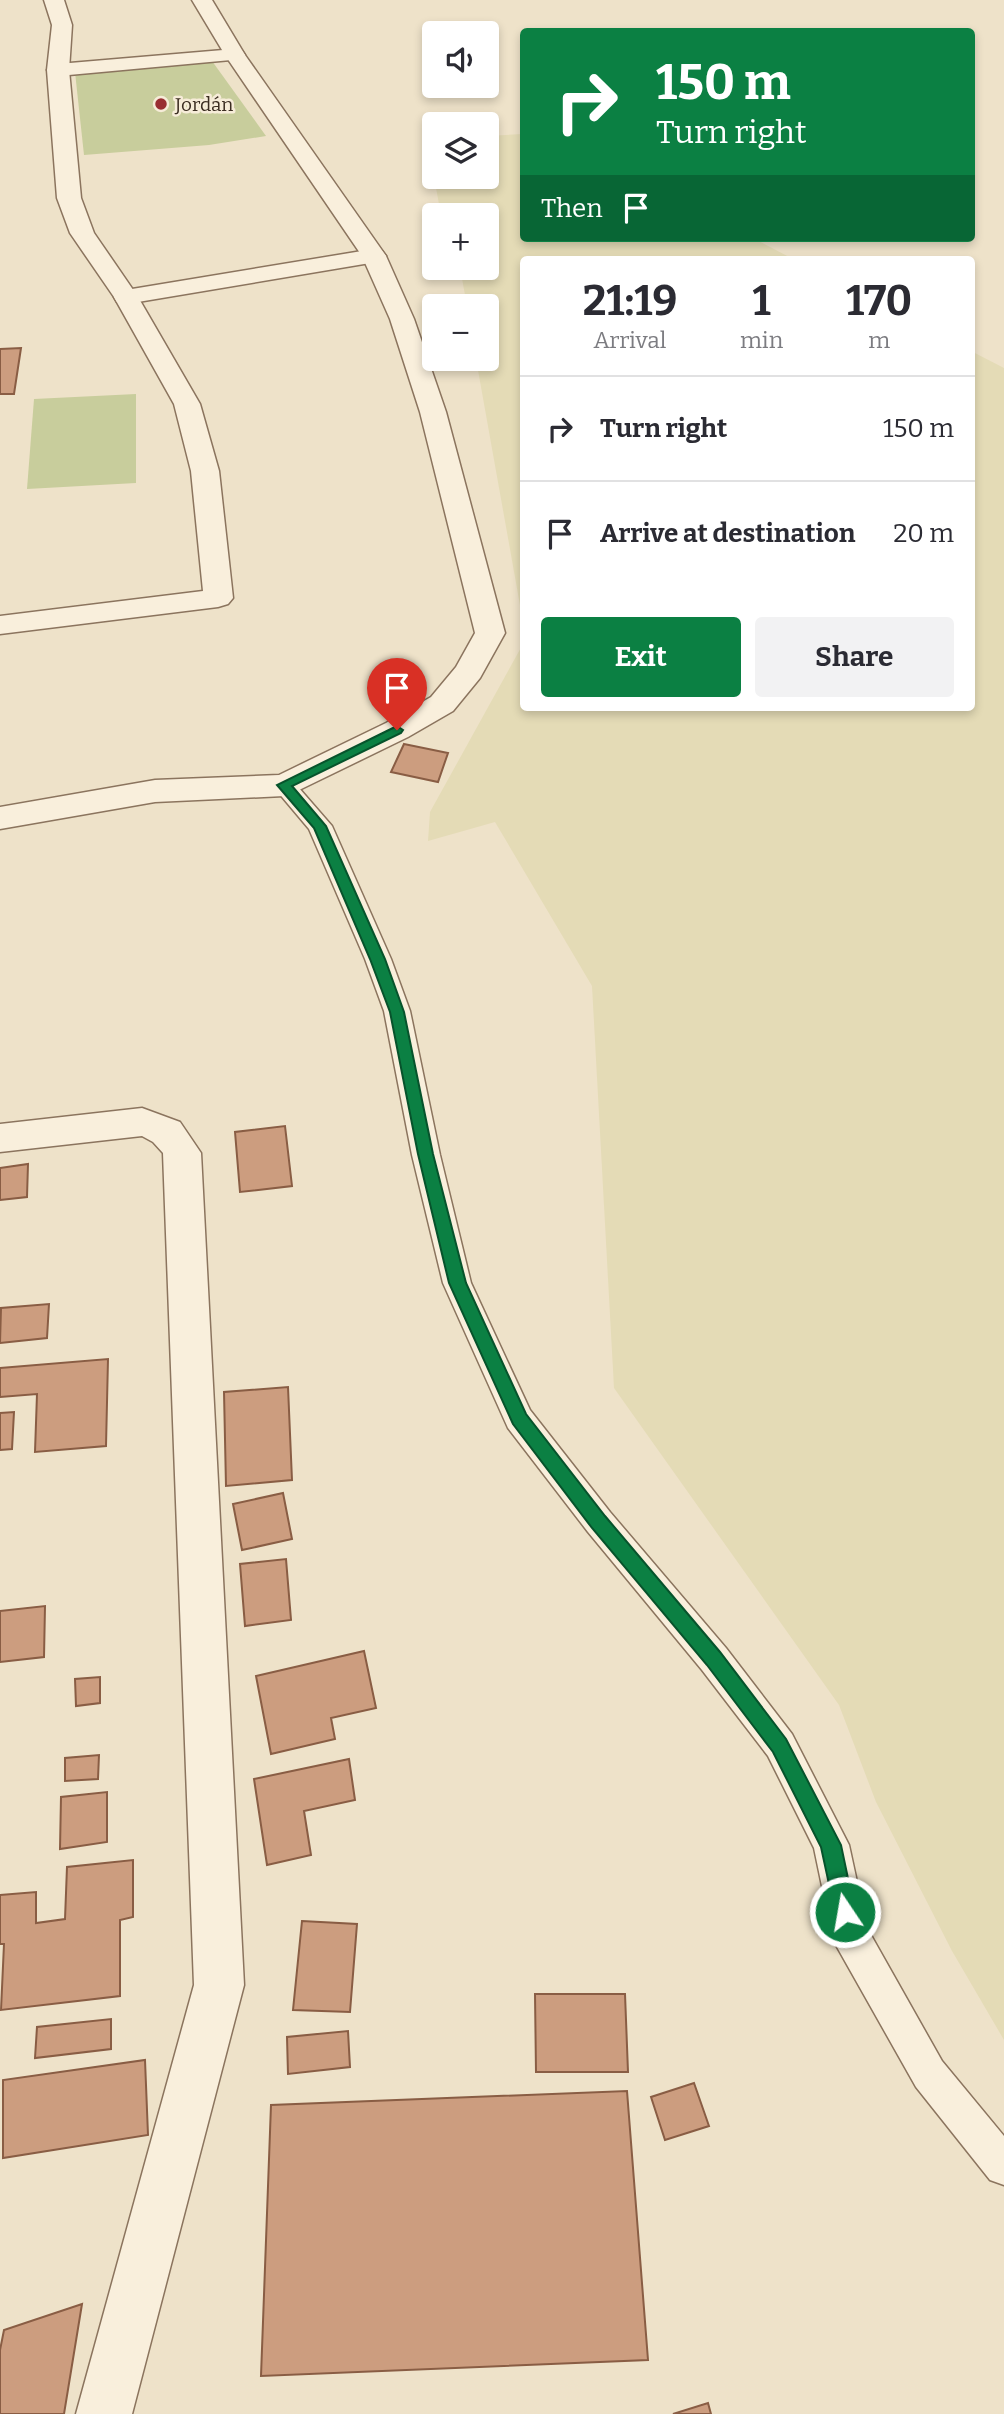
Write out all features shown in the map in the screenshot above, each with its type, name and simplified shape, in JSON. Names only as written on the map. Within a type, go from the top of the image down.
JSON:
[{"type":"street","points":[[0,625],[218,598],[205,471],[187,404],[126,297],[82,233],[69,198],[58,70],[62,25],[54,0]]},
{"type":"street","points":[[0,818],[155,791],[284,785],[397,730],[442,704],[469,671],[490,633],[433,412],[402,319],[374,256],[235,55],[202,0]]},
{"type":"street","points":[[58,70],[235,55]]},
{"type":"street","points":[[126,297],[374,256]]},
{"type":"street","points":[[0,1138],[142,1122],[162,1126],[174,1136],[181,1153],[219,1985],[104,2414]]},
{"type":"lane","points":[[284,785],[320,826],[378,959],[397,1012],[426,1154],[457,1283],[519,1419],[599,1522],[714,1659],[780,1745],[831,1845],[850,1934],[929,2074],[1004,2166]]},
{"type":"shaded area","points":[[520,134],[520,242],[761,242],[787,256],[520,256],[520,605],[478,371],[499,371],[499,294],[465,294],[462,280],[499,280],[499,203],[439,203],[436,189],[499,189],[499,135]]},
{"type":"shaded area","points":[[975,353],[1004,368],[1004,2040],[952,1951],[876,1802],[839,1705],[614,1388],[592,986],[495,822],[428,841],[430,812],[520,649],[520,711],[975,711]]},
{"type":"green space","name":"Jordán","points":[[212,61],[266,136],[209,145],[84,155],[75,72]]},
{"type":"green space","points":[[136,394],[136,483],[27,489],[34,399]]},
{"type":"building","points":[[21,348],[14,394],[0,394],[0,349]]},
{"type":"building","points":[[404,744],[448,753],[438,782],[391,772]]},
{"type":"building","points":[[285,1126],[292,1186],[240,1192],[235,1132]]},
{"type":"building","points":[[28,1164],[27,1197],[0,1200],[0,1168]]},
{"type":"building","points":[[49,1304],[47,1338],[0,1343],[1,1308]]},
{"type":"building","points":[[108,1359],[106,1446],[35,1452],[37,1394],[0,1397],[0,1368]]},
{"type":"building","points":[[288,1387],[292,1480],[226,1486],[224,1392]]},
{"type":"building","points":[[14,1412],[12,1449],[0,1450],[0,1413]]},
{"type":"building","points":[[283,1493],[292,1539],[242,1550],[233,1504]]},
{"type":"building","points":[[286,1559],[291,1620],[245,1626],[240,1564]]},
{"type":"building","points":[[45,1606],[44,1657],[0,1662],[0,1611]]},
{"type":"building","points":[[364,1651],[376,1708],[331,1718],[335,1739],[271,1754],[256,1676]]},
{"type":"building","points":[[100,1677],[100,1703],[76,1706],[75,1679]]},
{"type":"building","points":[[99,1755],[98,1779],[65,1781],[65,1758]]},
{"type":"building","points":[[349,1759],[355,1800],[304,1811],[311,1855],[267,1865],[254,1779]]},
{"type":"building","points":[[107,1792],[107,1842],[60,1849],[61,1797]]},
{"type":"building","points":[[133,1860],[133,1917],[120,1920],[120,1996],[1,2010],[4,1944],[0,1944],[0,1895],[36,1892],[36,1923],[65,1919],[67,1867]]},
{"type":"building","points":[[302,1921],[357,1924],[350,2012],[293,2010]]},
{"type":"building","points":[[535,1994],[625,1994],[628,2072],[536,2072]]},
{"type":"building","points":[[111,2019],[111,2049],[35,2058],[37,2027]]},
{"type":"building","points":[[348,2031],[350,2067],[288,2074],[287,2037]]},
{"type":"building","points":[[145,2060],[148,2135],[3,2158],[3,2080]]},
{"type":"building","points":[[694,2083],[709,2126],[665,2140],[651,2097]]},
{"type":"building","points":[[627,2091],[648,2360],[261,2376],[271,2105]]},
{"type":"building","points":[[82,2304],[64,2414],[0,2414],[0,2350],[4,2330]]},
{"type":"building","points":[[708,2403],[711,2414],[673,2414]]},
{"type":"place","name":"Jordán","points":[[161,104]]},
{"type":"route","points":[[397,730],[284,785],[320,826],[378,959],[397,1012],[426,1154],[457,1283],[519,1419],[599,1522],[714,1659],[780,1745],[831,1845],[845,1912]]}]
